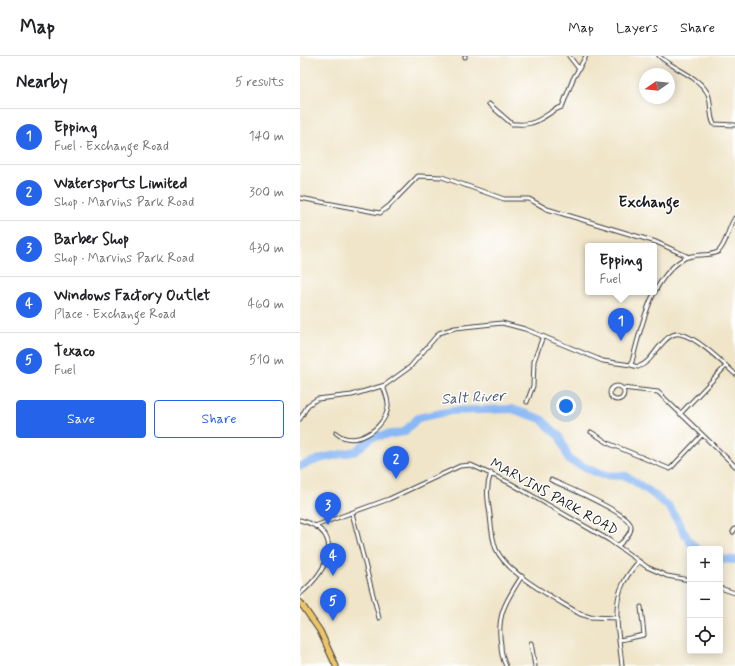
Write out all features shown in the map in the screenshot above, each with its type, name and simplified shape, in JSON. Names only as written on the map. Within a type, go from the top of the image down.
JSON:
[{"type":"main road","points":[[300,602],[320,631],[336,666]]},
{"type":"street","points":[[569,56],[579,69]]},
{"type":"street","points":[[489,104],[512,124],[532,123],[538,121],[549,112],[562,107],[586,56]]},
{"type":"street","points":[[659,56],[694,80],[704,89],[708,95],[714,124],[735,125]]},
{"type":"street","points":[[300,198],[380,213],[389,206],[418,176],[442,177],[504,199],[529,199],[547,209],[656,242],[689,256]]},
{"type":"street","points":[[657,288],[664,278],[689,256],[718,252],[724,244],[728,235],[729,227],[735,218]]},
{"type":"street","points":[[631,365],[652,295]]},
{"type":"street","points":[[300,419],[308,405],[317,399],[352,395],[383,386],[406,370],[420,357],[438,335],[446,330],[502,323],[525,329],[603,361],[638,367],[648,362],[667,339],[673,335],[680,334],[700,345],[735,374]]},
{"type":"street","points":[[527,402],[533,386],[534,361],[543,336]]},
{"type":"street","points":[[680,414],[726,366]]},
{"type":"street","points":[[336,433],[342,438],[355,439],[376,428],[388,409],[388,401],[383,386]]},
{"type":"street","points":[[629,389],[624,393],[620,400],[614,399],[611,396],[610,392],[613,387],[618,386],[622,388],[658,392],[735,466]]},
{"type":"street","points":[[622,388],[624,393]]},
{"type":"street","points":[[591,432],[610,444],[670,469],[702,435]]},
{"type":"street","name":"MARVINS PARK ROAD","points":[[315,526],[389,499],[462,465],[471,465],[510,482],[618,546],[645,566],[667,576],[687,579]]},
{"type":"street","points":[[491,473],[487,485],[487,500],[495,545],[502,559],[522,576],[580,614],[590,617],[618,618]]},
{"type":"street","points":[[551,480],[582,494],[629,521],[631,528],[630,533],[618,546]]},
{"type":"street","points":[[352,513],[379,618]]},
{"type":"street","points":[[300,520],[315,526],[328,540],[328,560],[318,575],[300,594]]},
{"type":"street","points":[[622,666],[618,618],[622,585],[639,561]]},
{"type":"street","points":[[506,666],[500,644],[500,618],[508,598],[522,576]]},
{"type":"street","points":[[723,589],[735,593]]},
{"type":"street","points":[[620,640],[644,635],[641,607]]},
{"type":"street","points":[[531,643],[535,666]]},
{"type":"waterway","name":"Salt River","points":[[300,466],[323,458],[356,451],[372,437],[404,432],[418,418],[451,411],[512,409],[541,419],[560,437],[569,460],[602,475],[626,476],[649,491],[670,508],[689,541],[694,546]]},
{"type":"waterway","name":"Salt River","points":[[723,559],[735,560]]},
{"type":"place","name":"Epping","points":[[621,341]]},
{"type":"place","name":"Watersports Limited","points":[[396,479]]},
{"type":"place","name":"Barber Shop","points":[[328,525]]},
{"type":"place","name":"Windows Factory Outlet","points":[[333,576]]},
{"type":"place","name":"Texaco","points":[[333,621]]},
{"type":"district","name":"Exchange","points":[[649,203]]}]
